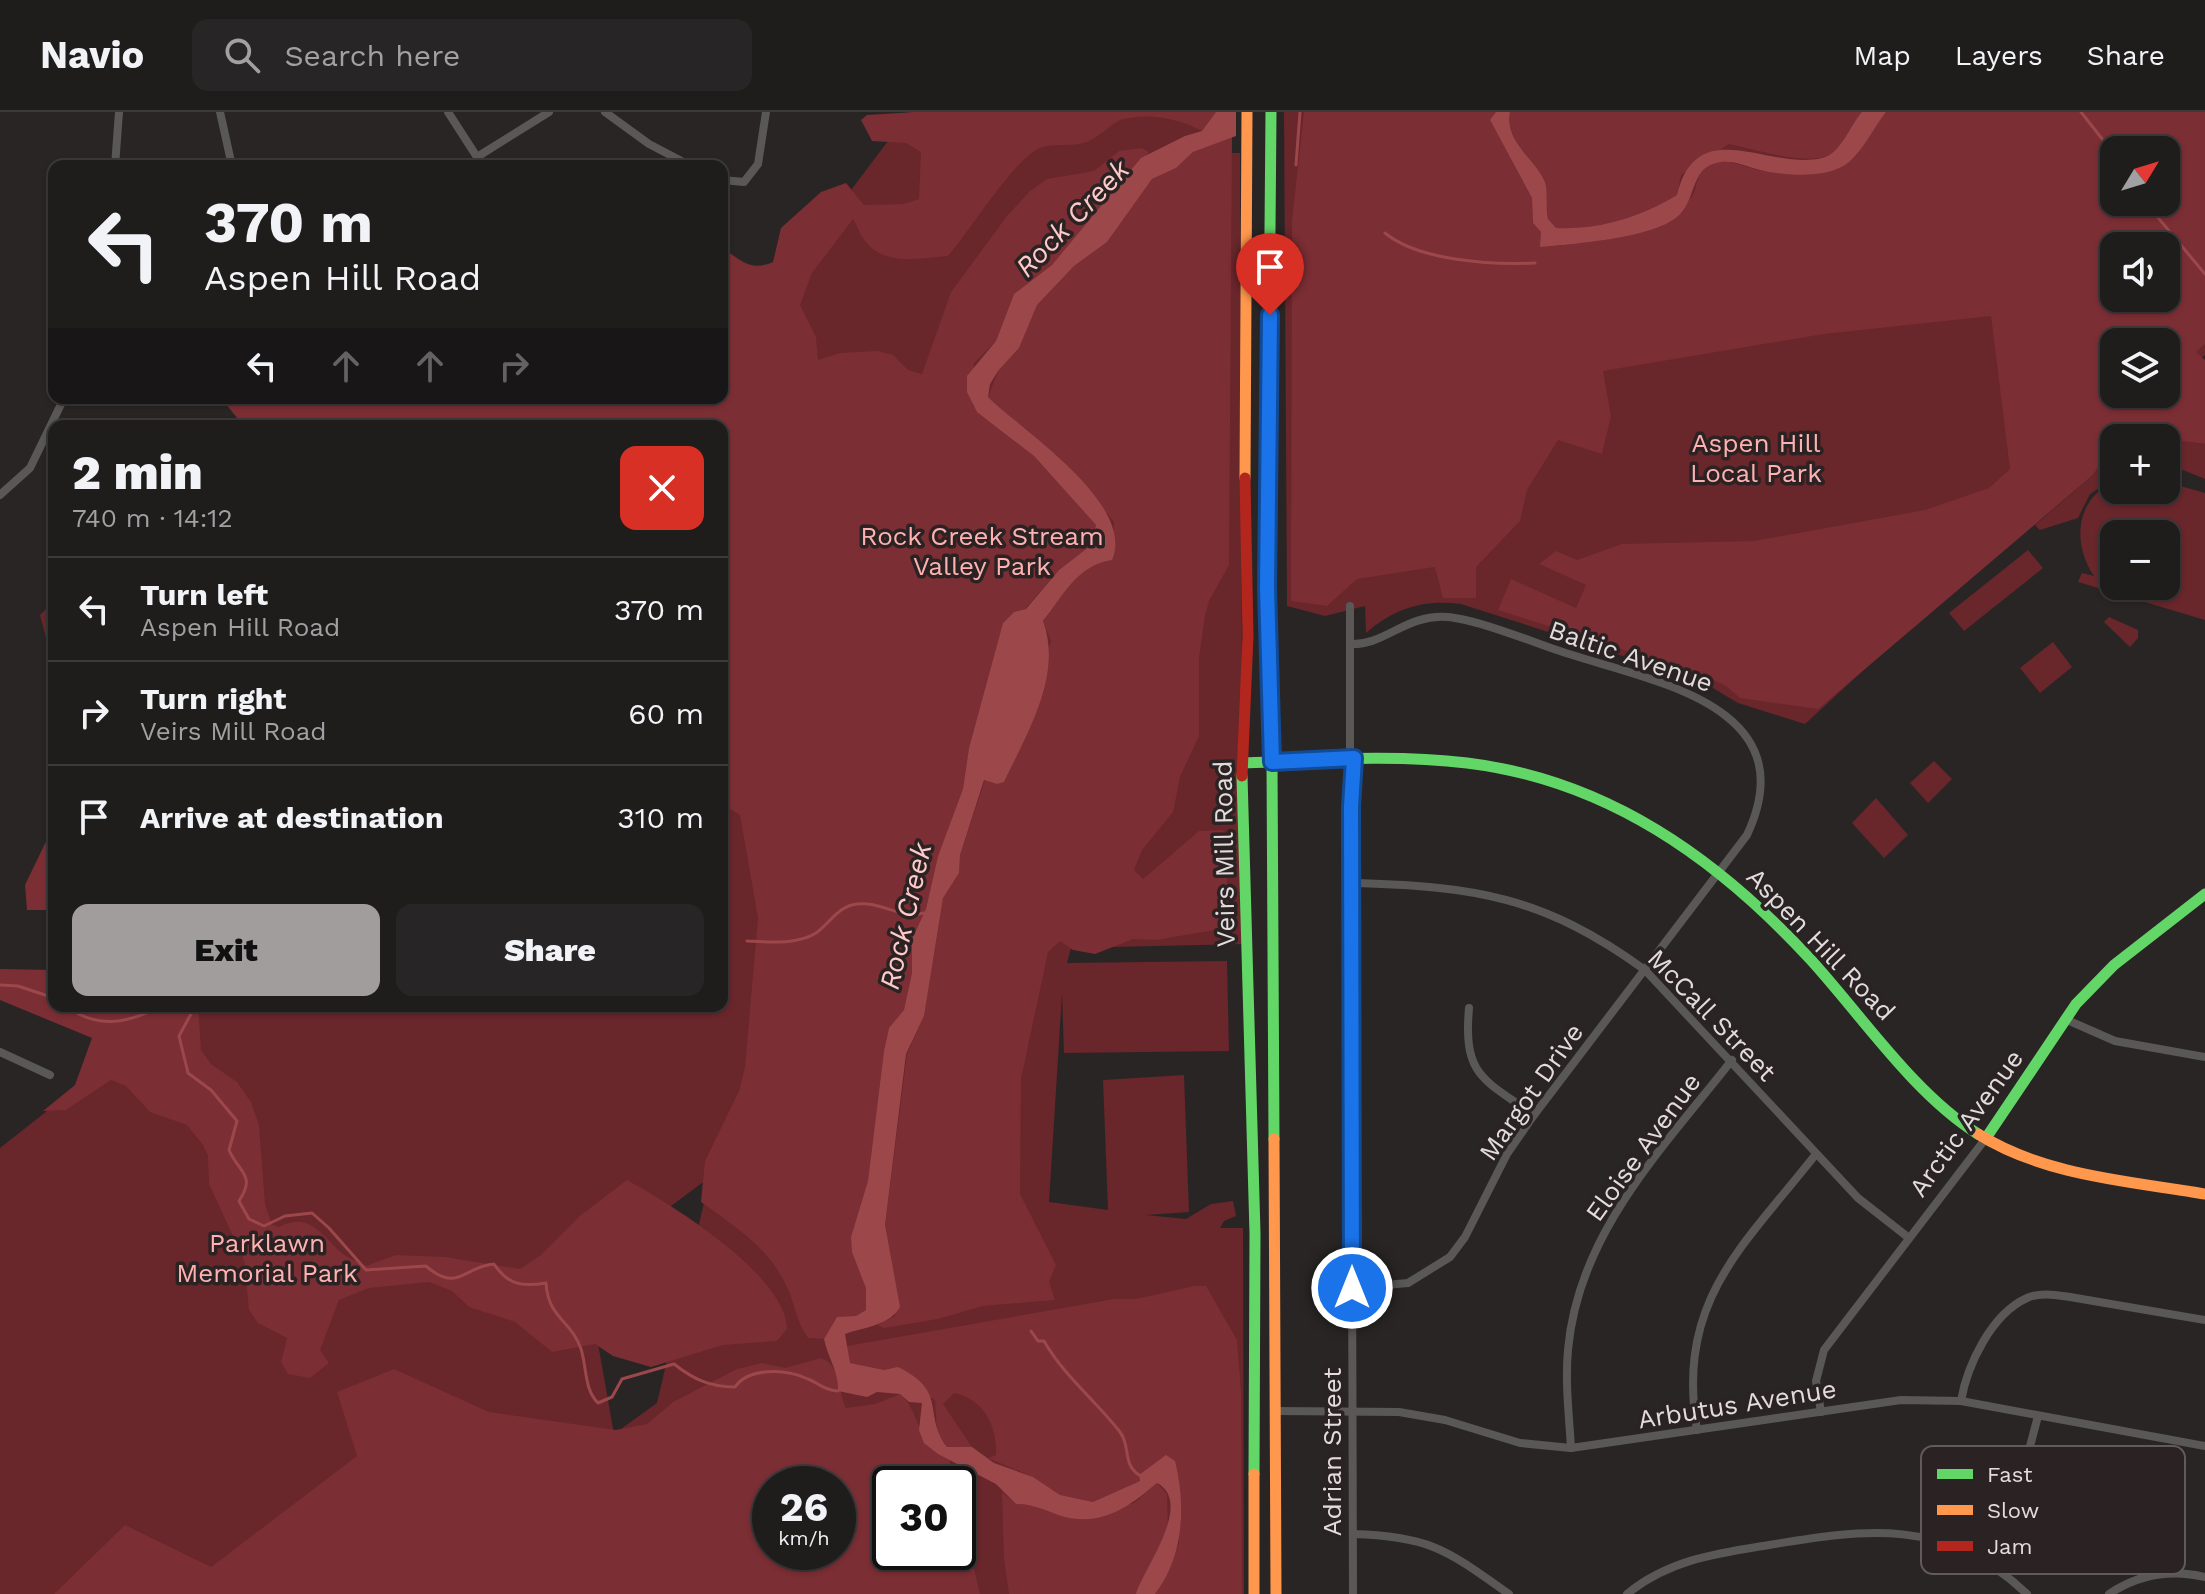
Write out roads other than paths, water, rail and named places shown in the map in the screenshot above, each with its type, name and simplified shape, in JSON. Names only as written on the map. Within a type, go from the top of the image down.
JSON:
[{"type":"main road","name":"Veirs Mill Road","points":[[1271,112],[1267,588],[1272,762],[1276,1594]]},
{"type":"main road","name":"Veirs Mill Road","points":[[1247,118],[1248,636],[1243,763],[1255,1233],[1254,1594]]},
{"type":"main road","name":"Aspen Hill Road","points":[[1243,763],[1350,758],[1467,762],[1554,781],[1649,823],[1720,871],[1765,909],[1935,1099],[1986,1138],[2025,1157],[2069,1169],[2205,1194]]},
{"type":"main road","name":"Arctic Avenue","points":[[1986,1138],[2065,1019],[2114,965],[2205,894]]},
{"type":"main road","points":[[1256,1466],[1276,1467]]},
{"type":"street","points":[[115,160],[119,112]]},
{"type":"street","points":[[220,112],[231,160]]},
{"type":"street","points":[[448,112],[485,160]]},
{"type":"street","points":[[477,160],[549,112]]},
{"type":"street","points":[[605,112],[649,144],[680,160]]},
{"type":"street","points":[[728,181],[744,182],[758,164],[766,112]]},
{"type":"street","points":[[0,495],[30,468],[48,431]]},
{"type":"street","name":"Adrian Street","points":[[1350,606],[1353,1594]]},
{"type":"street","name":"Baltic Avenue","points":[[1350,644],[1367,645],[1405,623],[1450,617],[1653,680],[1717,706],[1749,739],[1761,772],[1761,795],[1747,835],[1720,871]]},
{"type":"street","name":"Margot Drive","points":[[1352,1288],[1408,1283],[1432,1272],[1450,1257],[1465,1237],[1507,1154],[1534,1115],[1720,871]]},
{"type":"street","name":"McCall Street","points":[[1351,883],[1434,885],[1508,898],[1581,928],[1645,970],[1870,1209],[1909,1238]]},
{"type":"street","points":[[1469,1008],[1466,1043],[1473,1067],[1534,1115]]},
{"type":"street","points":[[2065,1019],[2115,1041],[2205,1057]]},
{"type":"street","points":[[0,1052],[50,1075]]},
{"type":"street","name":"Eloise Avenue","points":[[1571,1448],[1568,1349],[1577,1297],[1588,1266],[1620,1203],[1732,1060]]},
{"type":"street","name":"Arctic Avenue","points":[[1821,1412],[1816,1381],[1824,1350],[1986,1138]]},
{"type":"street","points":[[1697,1430],[1691,1370],[1706,1302],[1725,1271],[1816,1154]]},
{"type":"street","points":[[1961,1401],[1966,1373],[1976,1353],[2012,1307],[2026,1298],[2050,1294],[2205,1320]]},
{"type":"street","name":"Arbutus Avenue","points":[[1276,1411],[1399,1412],[1445,1420],[1520,1443],[1571,1448],[1901,1400],[1961,1401],[2205,1446]]},
{"type":"street","points":[[2030,1446],[2038,1416]]},
{"type":"street","points":[[1627,1594],[1651,1576],[1704,1555],[1853,1532],[1921,1537]]},
{"type":"street","points":[[1353,1534],[1417,1540],[1447,1550],[1509,1594]]},
{"type":"street","points":[[2002,1574],[2027,1594]]},
{"type":"street","points":[[2109,1594],[2123,1584],[2160,1574]]},
{"type":"street","points":[[2183,1574],[2205,1577]]},
{"type":"waterway","points":[[1296,165],[1300,112]]},
{"type":"waterway","points":[[2081,112],[2100,136]]},
{"type":"waterway","points":[[2157,216],[2205,274]]},
{"type":"waterway","points":[[1385,233],[1417,250],[1436,255],[1478,262],[1535,263]]},
{"type":"waterway","name":"Rock Creek","points":[[747,941],[782,942],[808,937],[850,905],[874,905],[906,914],[924,913]]},
{"type":"waterway","points":[[0,985],[18,986],[48,996]]},
{"type":"waterway","points":[[74,1012],[101,1021],[125,1020],[149,1012]]},
{"type":"waterway","points":[[192,1012],[179,1036],[188,1073],[211,1090],[237,1121],[229,1150],[246,1180],[239,1201],[249,1219],[264,1226],[285,1216],[312,1213],[366,1270],[426,1266],[446,1278],[454,1278],[494,1264],[516,1283],[546,1283],[555,1312],[577,1339],[588,1385],[598,1403],[612,1397],[622,1379],[674,1364],[695,1378],[718,1386],[735,1387],[749,1376],[779,1372],[838,1391]]},
{"type":"waterway","points":[[1031,1331],[1038,1341],[1044,1341],[1120,1432],[1130,1466],[1139,1475]]},
{"type":"park label","name":"Aspen Hill Local Park","points":[[1756,458]]},
{"type":"park label","name":"Rock Creek Stream Valley Park","points":[[982,551]]},
{"type":"park label","name":"Parklawn Memorial Park","points":[[267,1258]]}]
